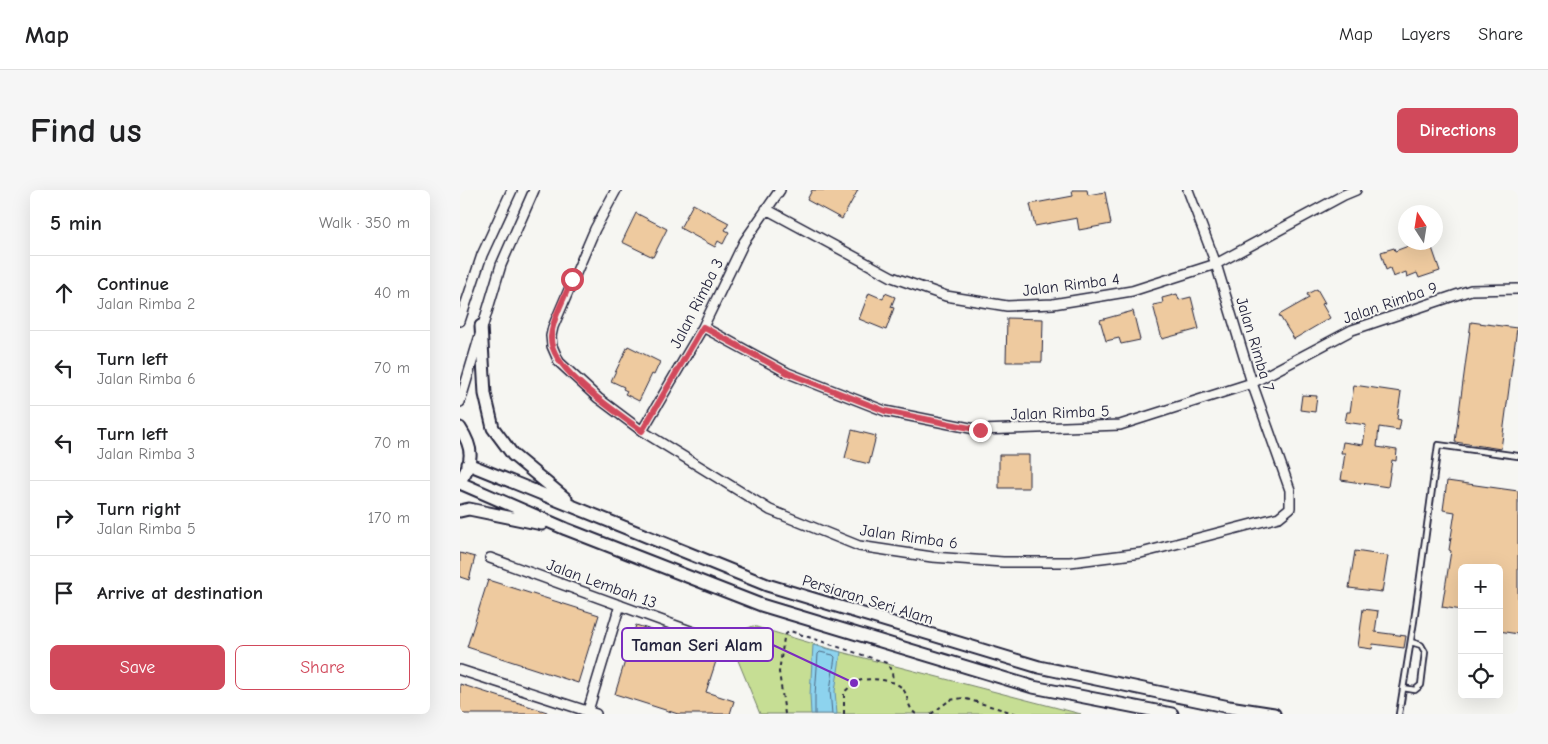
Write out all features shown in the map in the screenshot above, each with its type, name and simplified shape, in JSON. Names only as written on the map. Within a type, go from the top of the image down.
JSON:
[{"type":"street","points":[[460,321],[482,255],[512,190]]},
{"type":"street","points":[[460,402],[501,265],[534,190]]},
{"type":"street","name":"Jalan Rimba 6","points":[[616,190],[595,229],[553,327],[551,336],[554,353],[566,370],[598,398],[642,431],[770,510],[859,546],[932,557],[1004,562],[1070,562],[1141,553],[1279,517],[1290,508]]},
{"type":"street","name":"Jalan Rimba 3","points":[[642,431],[703,327],[744,242],[780,190]]},
{"type":"street","name":"Jalan Rimba 7","points":[[1188,190],[1216,264],[1252,383],[1290,490],[1290,508]]},
{"type":"street","name":"Jalan Rimba 4","points":[[766,209],[892,277],[946,296],[1007,306],[1053,304],[1132,291],[1216,264],[1356,190]]},
{"type":"street","name":"Jalan Rimba 9","points":[[1252,383],[1352,330],[1471,290],[1518,289]]},
{"type":"street","points":[[482,326],[485,394],[493,428],[513,454],[575,506]]},
{"type":"street","name":"Jalan Rimba 5","points":[[703,327],[788,373],[885,411],[980,430],[1120,425],[1252,383]]},
{"type":"street","points":[[460,428],[468,440],[471,455],[467,470],[460,482],[566,529],[761,605],[1033,687],[1172,714]]},
{"type":"street","name":"Persiaran Seri Alam","points":[[468,464],[575,506],[767,586],[1030,664],[1229,707],[1274,714]]},
{"type":"street","points":[[460,511],[468,508],[566,529]]},
{"type":"street","name":"Jalan Lembah 13","points":[[490,558],[704,636]]},
{"type":"street","points":[[460,670],[590,713],[620,605]]},
{"type":"lane","points":[[1399,714],[1411,642],[1438,445],[1518,456]]},
{"type":"lane","points":[[1403,688],[1415,690],[1421,685],[1425,652],[1421,645],[1411,642]]},
{"type":"path","points":[[785,714],[779,672],[784,638],[790,631],[887,663],[892,672],[893,683]]},
{"type":"path","points":[[844,714],[844,692],[858,681],[876,679],[893,683],[902,688],[912,711],[916,714]]},
{"type":"path","points":[[931,714],[950,700],[963,698],[1017,714]]},
{"type":"green space","points":[[753,626],[841,652],[1081,714],[760,714],[728,636]]},
{"type":"water","points":[[813,645],[841,652],[835,691],[837,714],[811,714],[810,695]]},
{"type":"building","points":[[812,190],[858,190],[842,219],[807,200]]},
{"type":"building","points":[[1072,190],[1087,190],[1088,195],[1105,192],[1111,224],[1079,230],[1077,218],[1035,226],[1030,204],[1073,196]]},
{"type":"building","points":[[693,204],[729,223],[725,230],[729,232],[723,244],[718,241],[715,247],[680,228]]},
{"type":"building","points":[[636,213],[667,229],[653,257],[622,242]]},
{"type":"building","points":[[1394,248],[1395,251],[1433,250],[1440,271],[1419,278],[1417,273],[1407,277],[1406,272],[1393,277],[1390,268],[1386,270],[1381,252]]},
{"type":"building","points":[[1317,289],[1325,303],[1322,304],[1330,318],[1294,339],[1279,315],[1309,298],[1307,294]]},
{"type":"building","points":[[869,293],[883,299],[885,293],[895,297],[891,307],[894,308],[886,330],[859,319]]},
{"type":"building","points":[[1177,294],[1179,300],[1191,297],[1199,329],[1162,339],[1153,305],[1163,303],[1162,298]]},
{"type":"building","points":[[1133,311],[1140,340],[1121,344],[1119,338],[1106,341],[1100,320]]},
{"type":"building","points":[[1007,318],[1043,319],[1042,362],[1006,362]]},
{"type":"building","points":[[1471,322],[1517,328],[1501,449],[1455,442]]},
{"type":"building","points":[[628,346],[660,362],[639,401],[625,394],[627,391],[623,389],[624,387],[611,381]]},
{"type":"building","points":[[1354,385],[1401,392],[1397,419],[1401,420],[1399,430],[1379,427],[1377,447],[1397,450],[1396,461],[1392,460],[1388,487],[1341,480],[1345,453],[1341,453],[1343,442],[1363,445],[1366,425],[1345,422],[1347,412],[1350,412]]},
{"type":"building","points":[[1302,395],[1317,396],[1315,412],[1300,410]]},
{"type":"building","points":[[852,430],[876,436],[869,464],[845,458]]},
{"type":"building","points":[[999,455],[1029,455],[1029,488],[999,488]]},
{"type":"building","points":[[1447,481],[1518,491],[1518,634],[1503,632],[1503,564],[1458,564],[1458,609],[1442,607],[1455,512],[1443,510]]},
{"type":"building","points":[[1355,551],[1388,556],[1382,592],[1349,588]]},
{"type":"building","points":[[460,553],[475,557],[469,580],[460,577]]},
{"type":"building","points":[[488,580],[599,615],[578,683],[467,647]]},
{"type":"building","points":[[1363,609],[1378,611],[1375,632],[1406,636],[1404,648],[1373,644],[1372,649],[1358,647]]},
{"type":"building","points":[[636,625],[719,652],[706,692],[734,701],[730,714],[678,714],[615,694]]},
{"type":"building","points":[[460,684],[547,712],[547,714],[460,714]]},
{"type":"place","name":"Taman Seri Alam","points":[[854,683]]},
{"type":"route","points":[[572,279],[553,327],[551,336],[554,353],[566,370],[598,398],[642,431],[703,327],[788,373],[885,411],[980,430]]}]
